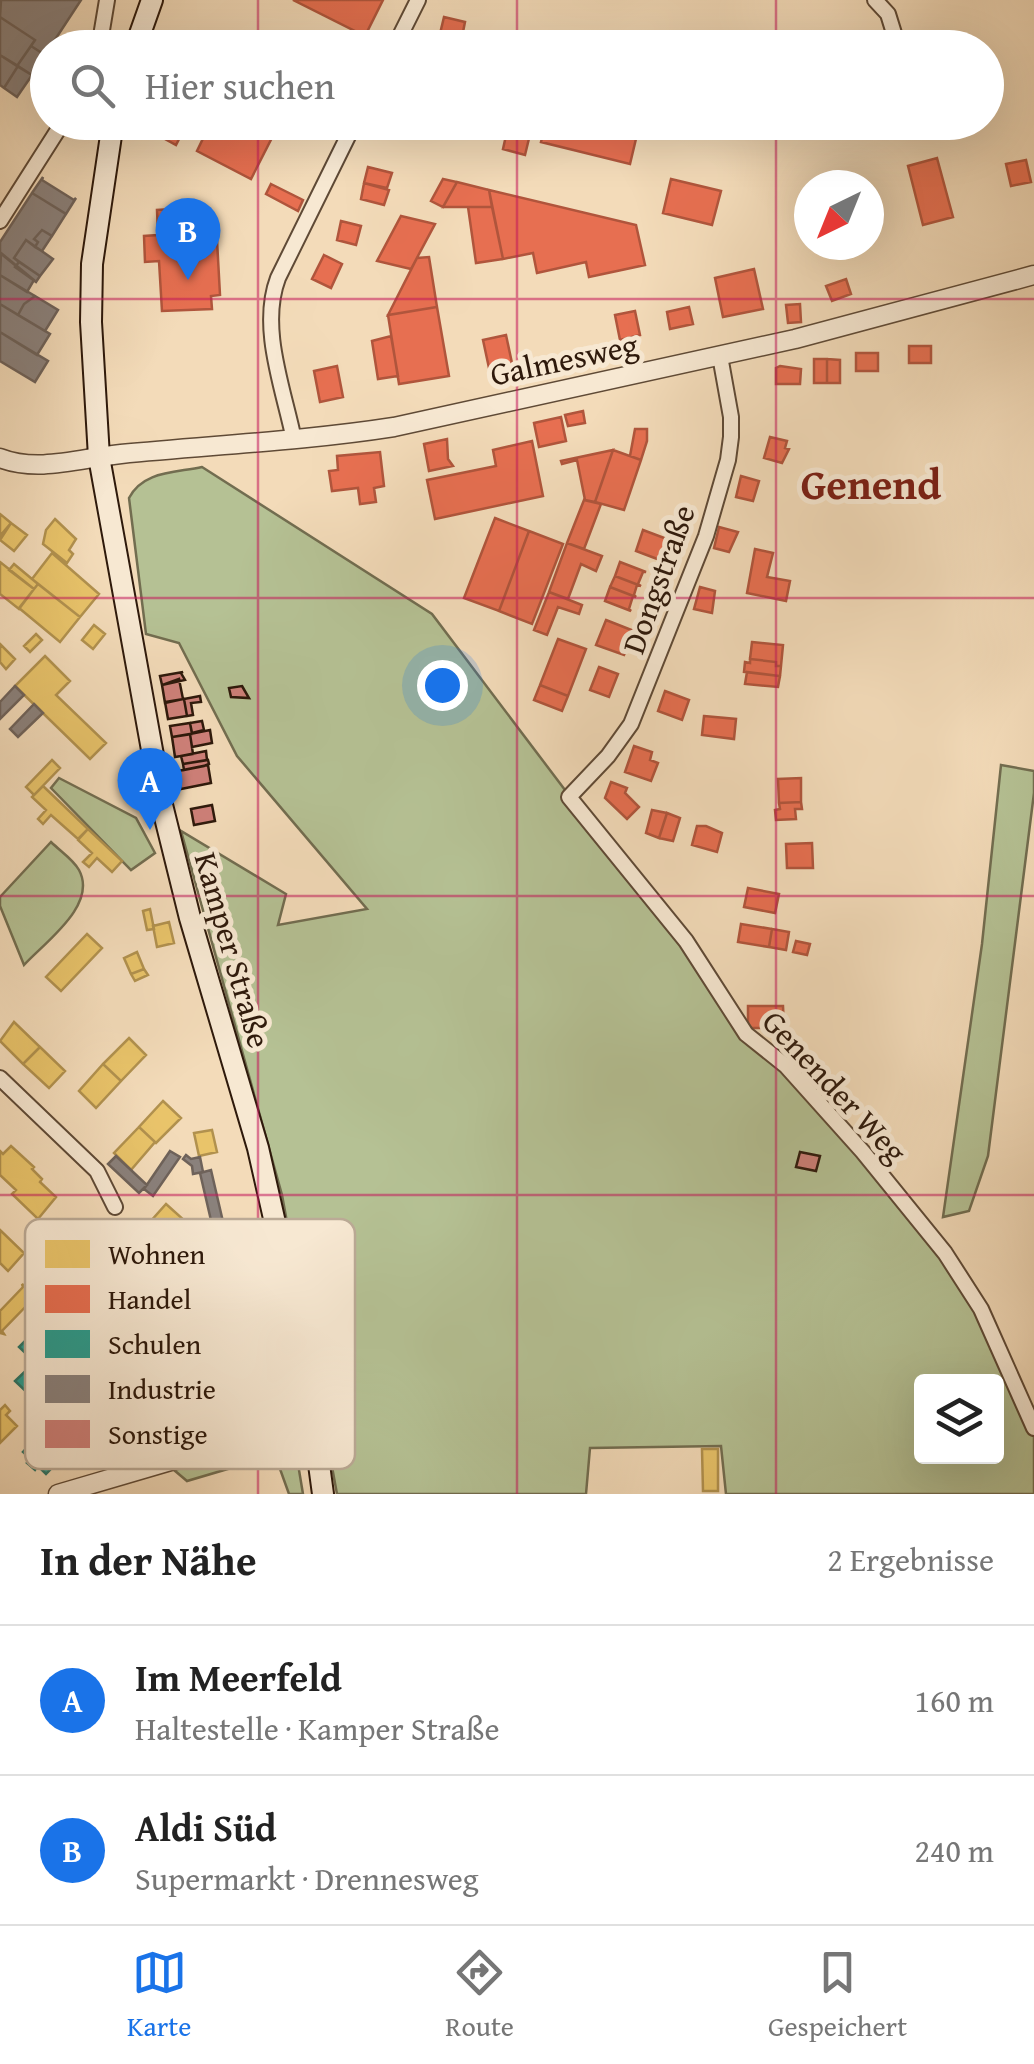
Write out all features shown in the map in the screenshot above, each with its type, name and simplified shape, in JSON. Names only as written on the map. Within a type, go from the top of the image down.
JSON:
[{"type":"main road","points":[[141,30],[152,0]]},
{"type":"main road","name":"Kamper Straße","points":[[110,140],[92,264],[93,386],[99,457],[162,805],[190,918],[258,1148],[274,1219]]},
{"type":"main road","name":"Kamper Straße","points":[[320,1469],[323,1494]]},
{"type":"street","points":[[102,30],[107,0]]},
{"type":"street","points":[[403,30],[418,0]]},
{"type":"street","points":[[875,0],[888,14],[893,30]]},
{"type":"street","points":[[0,221],[52,140]]},
{"type":"street","points":[[294,440],[270,317],[272,297],[346,140]]},
{"type":"street","name":"Galmesweg","points":[[0,458],[43,465],[394,427],[720,356],[930,305],[1034,275]]},
{"type":"street","name":"Dongstraße","points":[[569,797],[608,756],[631,724],[655,672],[706,536],[731,438],[720,356]]},
{"type":"street","name":"Genender Weg","points":[[569,797],[686,941],[746,1034],[786,1066],[945,1253],[981,1309],[1034,1428]]},
{"type":"street","points":[[0,1078],[98,1170],[115,1208]]},
{"type":"street","points":[[58,1494],[140,1469]]},
{"type":"green space","points":[[202,467],[432,614],[596,831],[686,941],[746,1034],[786,1066],[945,1253],[1034,1428],[1034,1494],[726,1494],[721,1446],[590,1448],[586,1494],[337,1494],[332,1469],[355,1469],[355,1219],[286,1219],[181,831],[286,894],[278,925],[367,909],[237,756],[179,643],[146,634],[129,498],[151,478]]},
{"type":"green space","points":[[1001,765],[1034,771],[1034,793],[988,1156],[969,1211],[943,1217],[982,944]]},
{"type":"green space","points":[[59,778],[136,818],[155,853],[131,870],[51,788]]},
{"type":"green space","points":[[51,842],[79,870],[81,896],[66,922],[24,965],[0,897]]},
{"type":"green space","points":[[178,1469],[228,1469],[187,1481],[174,1470]]},
{"type":"green space","points":[[280,1469],[299,1469],[303,1494],[289,1494]]},
{"type":"building: Wohnen","points":[[0,514],[11,523],[0,536]]},
{"type":"building: Wohnen","points":[[55,519],[76,539],[67,563],[43,544],[46,530]]},
{"type":"building: Wohnen","points":[[11,523],[27,535],[14,551],[0,540]]},
{"type":"building: Wohnen","points":[[52,553],[99,594],[80,617],[32,579]]},
{"type":"building: Wohnen","points":[[0,562],[34,589],[19,609],[0,594]]},
{"type":"building: Wohnen","points":[[14,564],[38,584],[34,589],[9,570]]},
{"type":"building: Wohnen","points":[[38,584],[80,617],[60,642],[19,608]]},
{"type":"building: Wohnen","points":[[94,625],[105,634],[93,649],[82,640]]},
{"type":"building: Wohnen","points":[[36,634],[42,640],[30,652],[24,646]]},
{"type":"building: Wohnen","points":[[0,644],[15,659],[6,669],[0,662]]},
{"type":"building: Wohnen","points":[[45,656],[70,681],[56,695],[106,743],[90,759],[15,686]]},
{"type":"building: Wohnen","points":[[52,760],[60,768],[34,795],[26,787]]},
{"type":"building: Wohnen","points":[[43,786],[88,829],[78,839],[51,815],[43,824],[38,819],[46,810],[32,797]]},
{"type":"building: Wohnen","points":[[88,829],[122,861],[112,872],[97,858],[89,867],[83,862],[92,853],[78,840]]},
{"type":"building: Wohnen","points":[[150,909],[154,929],[147,930],[143,911]]},
{"type":"building: Wohnen","points":[[169,922],[174,943],[157,947],[153,926]]},
{"type":"building: Wohnen","points":[[87,934],[102,948],[61,991],[46,977]]},
{"type":"building: Wohnen","points":[[137,952],[144,969],[131,974],[124,958]]},
{"type":"building: Wohnen","points":[[144,969],[148,975],[135,981],[131,974]]},
{"type":"building: Wohnen","points":[[14,1022],[40,1047],[23,1064],[0,1041]]},
{"type":"building: Wohnen","points":[[129,1038],[146,1055],[121,1081],[103,1064]]},
{"type":"building: Wohnen","points":[[40,1047],[65,1071],[49,1088],[23,1064]]},
{"type":"building: Wohnen","points":[[103,1064],[121,1081],[96,1108],[79,1091]]},
{"type":"building: Wohnen","points":[[163,1101],[181,1118],[156,1143],[139,1127]]},
{"type":"building: Wohnen","points":[[139,1127],[155,1142],[131,1170],[114,1153]]},
{"type":"building: Wohnen","points":[[212,1130],[217,1152],[199,1156],[194,1133]]},
{"type":"building: Wohnen","points":[[11,1146],[34,1167],[40,1182],[56,1197],[38,1219],[12,1194],[16,1190],[0,1175],[0,1151],[3,1154]]},
{"type":"building: Wohnen","points":[[166,1204],[183,1219],[153,1219]]},
{"type":"building: Wohnen","points":[[0,1230],[24,1253],[8,1271],[0,1263]]},
{"type":"building: Wohnen","points":[[24,1286],[25,1307],[2,1331],[4,1334],[0,1333],[0,1311]]},
{"type":"building: Wohnen","points":[[5,1405],[10,1411],[6,1415],[17,1426],[0,1443],[0,1410]]},
{"type":"building: Wohnen","points":[[702,1449],[718,1449],[718,1491],[703,1491]]},
{"type":"building: Handel","points":[[293,0],[383,0],[368,30],[353,30]]},
{"type":"building: Handel","points":[[444,17],[465,22],[463,30],[441,30]]},
{"type":"building: Handel","points":[[202,140],[271,140],[251,179],[197,151]]},
{"type":"building: Handel","points":[[505,140],[529,140],[525,155],[503,149]]},
{"type":"building: Handel","points":[[542,140],[636,140],[630,164]]},
{"type":"building: Handel","points":[[937,158],[953,217],[923,225],[908,166]]},
{"type":"building: Handel","points":[[1026,160],[1031,182],[1011,186],[1006,164]]},
{"type":"building: Handel","points":[[368,167],[392,173],[387,188],[364,183]]},
{"type":"building: Handel","points":[[443,179],[457,182],[443,207],[431,201]]},
{"type":"building: Handel","points":[[671,179],[721,191],[712,225],[663,213]]},
{"type":"building: Handel","points":[[457,182],[489,190],[492,207],[443,207]]},
{"type":"building: Handel","points":[[364,183],[389,190],[384,205],[361,199]]},
{"type":"building: Handel","points":[[271,184],[303,200],[298,211],[266,194]]},
{"type":"building: Handel","points":[[489,190],[636,225],[645,265],[589,277],[586,262],[537,273],[533,253],[503,259]]},
{"type":"building: Handel","points":[[207,207],[209,240],[217,240],[220,295],[211,296],[212,309],[162,311],[159,261],[145,262],[144,236],[158,235],[157,210]]},
{"type":"building: Handel","points":[[468,207],[492,207],[503,259],[476,263]]},
{"type":"building: Handel","points":[[401,216],[435,224],[411,269],[377,261]]},
{"type":"building: Handel","points":[[341,221],[361,226],[356,245],[337,240]]},
{"type":"building: Handel","points":[[324,255],[342,264],[331,288],[312,279]]},
{"type":"building: Handel","points":[[429,257],[437,307],[388,315],[417,258]]},
{"type":"building: Handel","points":[[754,269],[763,309],[723,317],[715,278]]},
{"type":"building: Handel","points":[[846,279],[851,294],[832,301],[826,286]]},
{"type":"building: Handel","points":[[800,304],[801,322],[788,323],[786,305]]},
{"type":"building: Handel","points":[[437,307],[449,376],[399,384],[388,315]]},
{"type":"building: Handel","points":[[689,307],[693,324],[670,329],[667,312]]},
{"type":"building: Handel","points":[[635,311],[640,335],[620,340],[615,315]]},
{"type":"building: Handel","points":[[506,335],[512,363],[489,368],[483,340]]},
{"type":"building: Handel","points":[[391,336],[398,376],[378,379],[372,341]]},
{"type":"building: Handel","points":[[909,346],[931,346],[931,363],[909,363]]},
{"type":"building: Handel","points":[[856,353],[878,353],[878,371],[856,371]]},
{"type":"building: Handel","points":[[814,359],[827,359],[827,383],[814,383]]},
{"type":"building: Handel","points":[[827,359],[840,360],[840,383],[827,383]]},
{"type":"building: Handel","points":[[337,366],[343,397],[320,402],[314,371]]},
{"type":"building: Handel","points":[[776,368],[801,369],[800,384],[776,384]]},
{"type":"building: Handel","points":[[583,411],[585,423],[568,426],[565,415]]},
{"type":"building: Handel","points":[[561,417],[566,441],[539,447],[534,423]]},
{"type":"building: Handel","points":[[635,429],[647,429],[641,460],[630,456]]},
{"type":"building: Handel","points":[[770,437],[787,441],[785,448],[789,449],[782,463],[764,458]]},
{"type":"building: Handel","points":[[447,439],[448,459],[453,466],[429,471],[424,444]]},
{"type":"building: Handel","points":[[532,441],[543,496],[435,519],[427,480],[496,466],[493,450]]},
{"type":"building: Handel","points":[[613,450],[595,502],[585,500],[577,460],[562,464],[561,461]]},
{"type":"building: Handel","points":[[613,450],[641,460],[624,510],[595,502]]},
{"type":"building: Handel","points":[[380,452],[384,486],[374,488],[376,502],[360,504],[358,488],[332,491],[329,471],[338,470],[337,456]]},
{"type":"building: Handel","points":[[741,476],[759,481],[753,501],[736,497]]},
{"type":"building: Handel","points":[[584,500],[601,504],[584,549],[567,543]]},
{"type":"building: Handel","points":[[495,518],[529,531],[499,611],[464,598]]},
{"type":"building: Handel","points":[[719,527],[738,532],[729,552],[714,548]]},
{"type":"building: Handel","points":[[643,530],[667,539],[660,560],[636,551]]},
{"type":"building: Handel","points":[[529,531],[563,544],[532,624],[499,611]]},
{"type":"building: Handel","points":[[567,543],[602,556],[596,571],[581,564],[568,599],[549,592]]},
{"type":"building: Handel","points":[[755,549],[773,553],[767,577],[790,581],[786,601],[747,593]]},
{"type":"building: Handel","points":[[620,562],[646,572],[638,584],[641,586],[615,576]]},
{"type":"building: Handel","points":[[615,576],[641,586],[637,585],[636,597],[610,587]]},
{"type":"building: Handel","points":[[610,587],[636,597],[633,596],[631,611],[605,601]]},
{"type":"building: Handel","points":[[700,587],[715,591],[712,613],[694,609]]},
{"type":"building: Handel","points":[[549,592],[582,605],[579,614],[558,607],[547,635],[534,630]]},
{"type":"building: Handel","points":[[606,620],[634,631],[624,655],[596,645]]},
{"type":"building: Handel","points":[[558,639],[586,649],[568,696],[540,685]]},
{"type":"building: Handel","points":[[752,642],[783,645],[781,666],[750,659]]},
{"type":"building: Handel","points":[[750,659],[776,662],[776,666],[781,666],[780,676],[744,672],[745,662],[750,663]]},
{"type":"building: Handel","points":[[599,667],[618,674],[609,697],[590,690]]},
{"type":"building: Handel","points":[[747,672],[780,676],[778,687],[745,684]]},
{"type":"building: Handel","points":[[540,685],[568,696],[562,711],[534,700]]},
{"type":"building: Handel","points":[[665,691],[689,700],[682,720],[658,711]]},
{"type":"building: Handel","points":[[704,716],[736,719],[734,739],[702,735]]},
{"type":"building: Handel","points":[[634,746],[652,752],[650,760],[658,763],[651,781],[625,772]]},
{"type":"building: Handel","points":[[801,778],[801,802],[779,803],[778,779]]},
{"type":"building: Handel","points":[[611,782],[627,788],[625,793],[639,807],[627,819],[605,798]]},
{"type":"building: Handel","points":[[801,802],[802,809],[795,809],[796,819],[776,820],[779,803]]},
{"type":"building: Handel","points":[[652,810],[667,813],[659,838],[646,833]]},
{"type":"building: Handel","points":[[667,813],[680,818],[673,841],[659,838]]},
{"type":"building: Handel","points":[[697,826],[722,833],[717,852],[692,845]]},
{"type":"building: Handel","points":[[812,843],[813,868],[787,868],[786,844]]},
{"type":"building: Handel","points":[[748,888],[779,894],[775,913],[744,907]]},
{"type":"building: Handel","points":[[741,924],[772,929],[769,947],[738,942]]},
{"type":"building: Handel","points":[[772,929],[789,932],[786,950],[769,947]]},
{"type":"building: Handel","points":[[796,941],[810,944],[807,955],[793,952]]},
{"type":"building: Handel","points":[[748,1006],[783,1006],[784,1028],[748,1028]]},
{"type":"building: Schulen","points":[[25,1372],[25,1390],[15,1381]]},
{"type":"building: Industrie","points":[[1,0],[81,0],[61,30],[30,30],[30,37],[0,17]]},
{"type":"building: Industrie","points":[[0,17],[30,37],[30,47],[17,66],[0,55]]},
{"type":"building: Industrie","points":[[30,47],[30,74],[17,66]]},
{"type":"building: Industrie","points":[[0,55],[18,66],[4,88],[0,85]]},
{"type":"building: Industrie","points":[[18,66],[30,74],[17,97],[4,88]]},
{"type":"building: Industrie","points":[[43,177],[42,180],[76,198],[66,214],[32,193]]},
{"type":"building: Industrie","points":[[32,193],[66,214],[52,236],[42,230],[34,239],[38,242],[35,247],[26,240],[14,258],[19,262],[16,266],[0,253],[0,242]]},
{"type":"building: Industrie","points":[[42,230],[52,236],[42,251],[35,247],[38,242],[34,239]]},
{"type":"building: Industrie","points":[[26,240],[53,259],[40,276],[14,258]]},
{"type":"building: Industrie","points":[[1,253],[34,280],[27,292],[0,275]]},
{"type":"building: Industrie","points":[[19,262],[40,276],[36,282],[15,267]]},
{"type":"building: Industrie","points":[[0,275],[35,296],[18,315],[0,304]]},
{"type":"building: Industrie","points":[[35,296],[58,310],[45,331],[18,315]]},
{"type":"building: Industrie","points":[[0,304],[50,334],[37,355],[0,332]]},
{"type":"building: Industrie","points":[[0,332],[48,361],[35,382],[0,361]]},
{"type":"building: Industrie","points":[[15,686],[24,695],[0,719],[0,702]]},
{"type":"building: Industrie","points":[[34,704],[43,713],[18,737],[10,729]]},
{"type":"building: Industrie","points":[[170,1151],[180,1157],[153,1196],[144,1189]]},
{"type":"building: Industrie","points":[[186,1155],[191,1159],[200,1157],[203,1172],[193,1174],[192,1166],[183,1159]]},
{"type":"building: Industrie","points":[[116,1156],[147,1185],[139,1193],[108,1164]]},
{"type":"building: Industrie","points":[[211,1170],[222,1219],[211,1219],[200,1173]]},
{"type":"building: Sonstige","points":[[183,672],[185,680],[162,685],[160,676]]},
{"type":"building: Sonstige","points":[[179,679],[183,699],[165,703],[162,685]]},
{"type":"building: Sonstige","points":[[242,686],[249,698],[231,697],[229,688]]},
{"type":"building: Sonstige","points":[[200,696],[201,702],[191,703],[193,715],[187,716],[184,699]]},
{"type":"building: Sonstige","points":[[184,699],[187,716],[168,719],[165,702]]},
{"type":"building: Sonstige","points":[[202,721],[204,730],[192,733],[190,723]]},
{"type":"building: Sonstige","points":[[190,723],[192,734],[172,737],[170,726]]},
{"type":"building: Sonstige","points":[[210,730],[212,743],[192,747],[190,734]]},
{"type":"building: Sonstige","points":[[190,734],[193,754],[175,757],[172,737]]},
{"type":"building: Sonstige","points":[[206,751],[207,760],[183,764],[181,756]]},
{"type":"building: Sonstige","points":[[208,760],[209,764],[184,770],[183,764]]},
{"type":"building: Sonstige","points":[[208,765],[211,783],[181,789],[178,771]]},
{"type":"building: Sonstige","points":[[212,805],[215,821],[194,825],[191,809]]},
{"type":"building: Sonstige","points":[[800,1152],[820,1156],[816,1171],[796,1167]]},
{"type":"place","name":"Aldi Süd","points":[[188,280]]},
{"type":"place","name":"Im Meerfeld","points":[[150,830]]},
{"type":"district","name":"Genend","points":[[871,483]]}]
